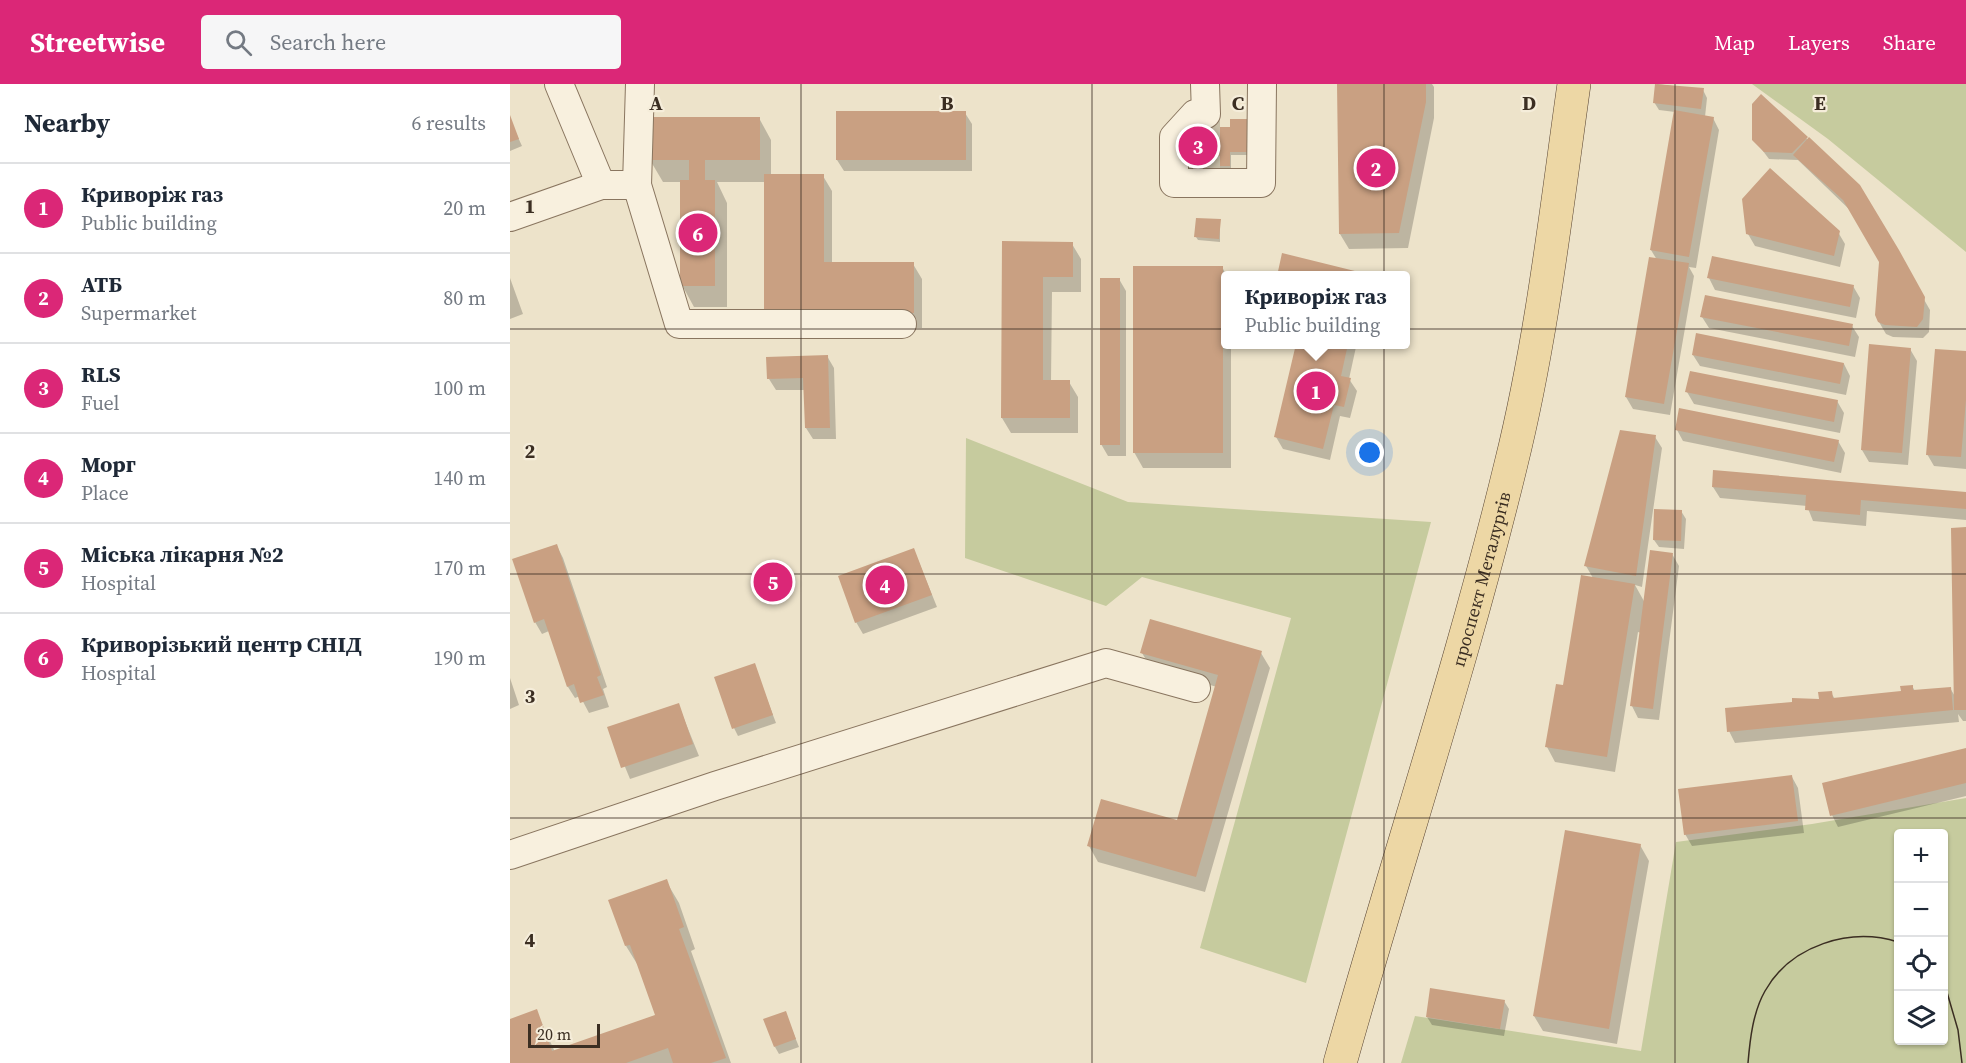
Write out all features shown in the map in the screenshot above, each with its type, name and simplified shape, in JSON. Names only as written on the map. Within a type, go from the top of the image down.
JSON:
[{"type":"main road","name":"проспект Металургів","points":[[1340,1063],[1477,596],[1512,462],[1537,339],[1574,84]]},
{"type":"lane","points":[[559,84],[601,185]]},
{"type":"lane","points":[[640,84],[637,185],[678,324],[902,324]]},
{"type":"lane","points":[[1205,84],[1206,114],[1195,114],[1174,137],[1174,183],[1261,183],[1262,84]]},
{"type":"lane","points":[[510,217],[601,185],[637,185]]},
{"type":"lane","points":[[510,855],[715,786],[1106,663],[1196,688]]},
{"type":"green space","points":[[1752,84],[1966,84],[1966,252],[1828,139]]},
{"type":"green space","points":[[966,438],[1128,502],[1431,522],[1306,983],[1200,948],[1291,618],[1142,577],[1106,606],[965,558]]},
{"type":"green space","points":[[1966,798],[1966,1063],[1401,1063],[1415,1016],[1641,1051],[1676,842],[1812,824]]},
{"type":"building","points":[[1337,84],[1426,84],[1426,102],[1399,233],[1339,234]]},
{"type":"building","points":[[1655,84],[1704,88],[1701,109],[1653,103]]},
{"type":"building","points":[[1761,94],[1808,137],[1792,153],[1764,152],[1752,140],[1752,104]]},
{"type":"building","points":[[1674,110],[1714,117],[1689,257],[1650,250]]},
{"type":"building","points":[[836,111],[966,111],[966,160],[836,160]]},
{"type":"building","points":[[510,115],[519,139],[510,142]]},
{"type":"building","points":[[649,117],[760,117],[760,160],[705,160],[705,180],[715,180],[715,286],[680,286],[680,180],[689,180],[689,160],[649,160]]},
{"type":"building","points":[[1230,119],[1247,119],[1247,152],[1230,152],[1230,166],[1193,166],[1193,127],[1230,127]]},
{"type":"building","points":[[1809,137],[1860,185],[1899,250],[1925,297],[1923,319],[1917,327],[1885,325],[1878,322],[1875,315],[1879,262],[1843,200],[1793,155]]},
{"type":"building","points":[[1770,168],[1840,231],[1834,256],[1746,234],[1742,199]]},
{"type":"building","points":[[764,174],[824,174],[824,262],[914,262],[914,313],[764,313]]},
{"type":"building","points":[[1196,218],[1221,219],[1219,239],[1194,237]]},
{"type":"building","points":[[1002,241],[1073,242],[1073,277],[1043,277],[1043,380],[1070,380],[1070,418],[1001,418]]},
{"type":"building","points":[[1282,253],[1355,271],[1278,271]]},
{"type":"building","points":[[1712,256],[1854,285],[1850,307],[1707,278]]},
{"type":"building","points":[[1649,257],[1689,263],[1664,404],[1625,397]]},
{"type":"building","points":[[1133,266],[1223,266],[1223,271],[1221,271],[1221,349],[1223,349],[1223,453],[1133,453]]},
{"type":"building","points":[[1100,278],[1120,278],[1120,445],[1100,445]]},
{"type":"building","points":[[1705,295],[1853,324],[1849,346],[1700,317]]},
{"type":"building","points":[[1696,333],[1844,363],[1840,384],[1692,355]]},
{"type":"building","points":[[1869,344],[1911,348],[1902,453],[1861,450]]},
{"type":"building","points":[[1295,349],[1347,349],[1341,376],[1351,378],[1344,407],[1334,405],[1323,449],[1274,437]]},
{"type":"building","points":[[1935,349],[1966,351],[1966,400],[1961,457],[1926,455]]},
{"type":"building","points":[[828,355],[830,428],[805,428],[803,378],[767,379],[766,357]]},
{"type":"building","points":[[1690,371],[1838,400],[1834,422],[1685,392]]},
{"type":"building","points":[[1679,408],[1839,440],[1834,462],[1675,430]]},
{"type":"building","points":[[1620,430],[1656,435],[1636,576],[1584,566]]},
{"type":"building","points":[[1713,470],[1966,492],[1966,509],[1861,500],[1860,515],[1805,510],[1806,495],[1712,487]]},
{"type":"building","points":[[1654,509],[1682,510],[1681,541],[1653,540]]},
{"type":"building","points":[[1966,527],[1966,710],[1954,710],[1951,528]]},
{"type":"building","points":[[557,544],[601,675],[597,677],[604,695],[580,703],[574,684],[567,687],[544,619],[534,623],[512,559]]},
{"type":"building","points":[[914,548],[932,595],[855,623],[838,576]]},
{"type":"building","points":[[1650,550],[1673,553],[1653,709],[1630,706]]},
{"type":"building","points":[[1581,575],[1635,584],[1607,757],[1545,747],[1556,684],[1563,685]]},
{"type":"building","points":[[1150,619],[1262,651],[1196,877],[1087,846],[1101,799],[1177,820],[1218,675],[1140,653]]},
{"type":"building","points":[[755,663],[773,715],[732,729],[714,677]]},
{"type":"building","points":[[1913,685],[1913,690],[1951,687],[1953,710],[1727,732],[1725,708],[1792,702],[1792,698],[1819,699],[1818,692],[1832,691],[1833,698],[1901,691],[1900,686]]},
{"type":"building","points":[[679,703],[693,744],[621,768],[607,727]]},
{"type":"building","points":[[1966,748],[1966,783],[1830,816],[1822,783]]},
{"type":"building","points":[[1792,775],[1798,821],[1684,835],[1678,789]]},
{"type":"building","points":[[1565,830],[1641,844],[1609,1029],[1533,1016]]},
{"type":"building","points":[[667,879],[684,927],[679,929],[726,1058],[711,1063],[673,1063],[668,1048],[626,1063],[510,1063],[510,1019],[537,1009],[552,1051],[655,1015],[630,945],[625,946],[608,900]]},
{"type":"building","points":[[1430,988],[1505,1000],[1500,1029],[1426,1017]]},
{"type":"building","points":[[786,1011],[796,1039],[774,1047],[763,1019]]},
{"type":"tunnel","points":[[1206,114],[1206,183]]},
{"type":"tram line","points":[[1748,1063],[1753,1026],[1761,999],[1776,975],[1790,962],[1806,951],[1842,939],[1861,937],[1894,941]]},
{"type":"tram line","points":[[1947,991],[1958,1030],[1962,1063]]},
{"type":"place","name":"RLS","points":[[1198,146]]},
{"type":"place","name":"АТБ","points":[[1376,168]]},
{"type":"place","name":"Криворізький центр СНІД","points":[[698,233]]},
{"type":"place","name":"Криворіж газ","points":[[1316,391]]},
{"type":"place","name":"Міська лікарня №2","points":[[773,582]]},
{"type":"place","name":"Морг","points":[[885,585]]}]
